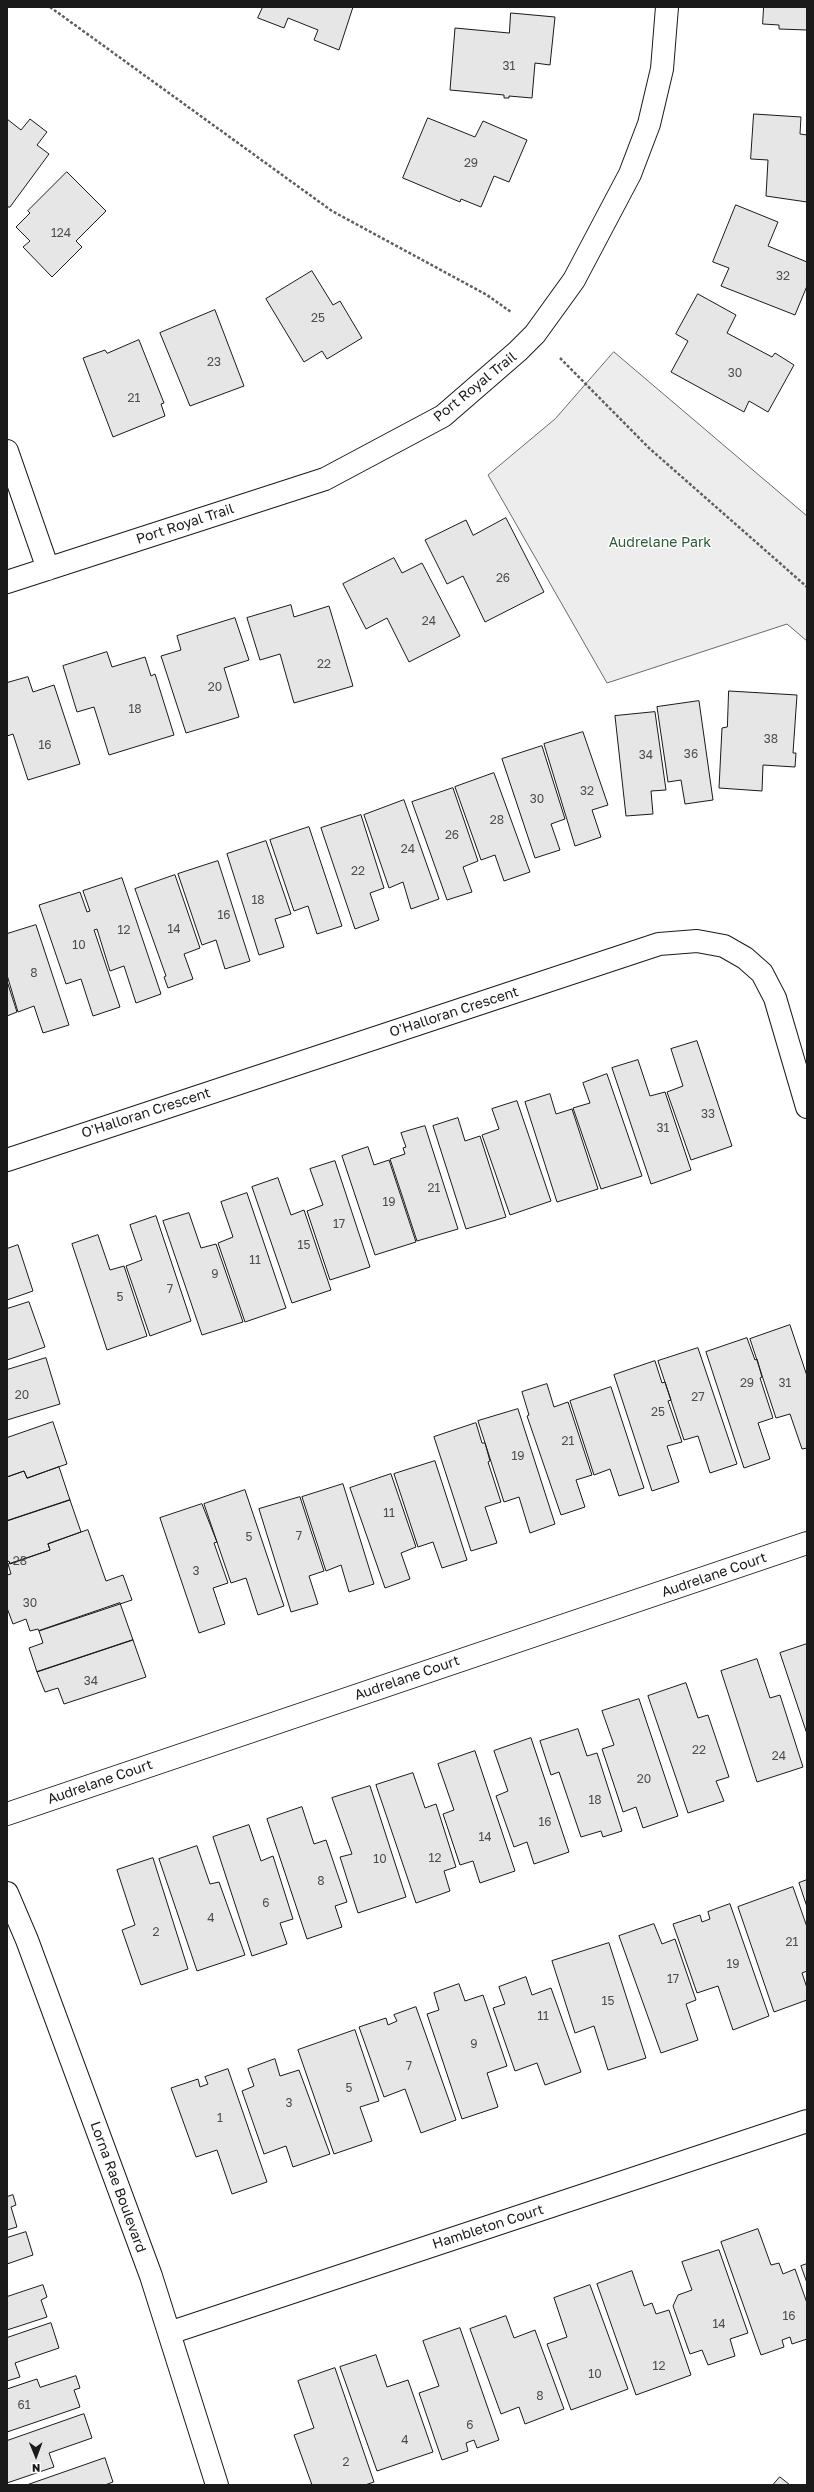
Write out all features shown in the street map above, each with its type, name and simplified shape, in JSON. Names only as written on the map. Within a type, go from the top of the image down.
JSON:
[{"type":"street","name":"Port Royal Trail","points":[[7,582],[325,479],[443,416],[518,351],[535,334],[574,280],[630,174],[649,124],[662,69],[667,7]]},
{"type":"street","points":[[7,451],[48,569]]},
{"type":"street","name":"O'Halloran Crescent","points":[[7,1160],[659,944],[697,941],[724,946],[745,958],[762,973],[775,998],[807,1107]]},
{"type":"street","name":"Audrelane Court","points":[[7,1814],[807,1543]]},
{"type":"street","name":"Lorna Rae Boulevard","points":[[7,1893],[27,1940],[140,2246],[217,2485]]},
{"type":"street","name":"Hambleton Court","points":[[169,2333],[807,2121]]},
{"type":"path","points":[[50,7],[332,212],[498,301],[535,334],[648,448],[807,587]]},
{"type":"shaded area","name":"Audrelane Park","points":[[614,352],[807,516],[807,641],[787,624],[607,683],[488,475],[555,419]]},
{"type":"building","points":[[263,7],[353,7],[339,50],[314,40],[318,30],[288,18],[284,28],[258,18]]},
{"type":"building","points":[[764,7],[807,7],[807,30],[779,29],[779,25],[763,24]]},
{"type":"building","points":[[511,13],[555,17],[550,65],[535,63],[532,98],[509,96],[509,98],[504,98],[504,95],[450,90],[455,28],[509,33]]},
{"type":"building","points":[[754,114],[801,117],[800,134],[807,135],[807,202],[766,196],[768,160],[751,159]]},
{"type":"building","points":[[428,118],[475,137],[483,121],[527,140],[509,182],[494,176],[481,207],[461,199],[460,202],[403,178]]},
{"type":"building","points":[[7,119],[21,130],[30,119],[47,132],[37,145],[49,154],[10,207],[7,207]]},
{"type":"building","points":[[67,172],[106,211],[76,241],[82,247],[52,277],[23,247],[30,241],[16,227],[30,213],[28,211]]},
{"type":"building","points":[[736,205],[778,222],[768,246],[807,262],[807,286],[795,315],[721,286],[729,268],[713,262]]},
{"type":"building","points":[[312,271],[333,305],[340,301],[362,338],[327,359],[322,351],[304,362],[266,299]]},
{"type":"building","points":[[698,294],[736,315],[727,333],[772,357],[775,353],[794,365],[768,412],[749,401],[744,412],[671,372],[688,341],[676,334]]},
{"type":"building","points":[[215,310],[244,386],[190,406],[160,333]]},
{"type":"building","points":[[139,340],[164,403],[161,404],[165,416],[113,437],[83,358],[105,350],[107,353]]},
{"type":"building","points":[[506,518],[544,592],[485,622],[463,576],[447,584],[425,540],[466,520],[473,535]]},
{"type":"building","points":[[394,558],[402,573],[422,563],[460,636],[409,662],[387,618],[366,629],[343,584]]},
{"type":"building","points":[[291,605],[294,617],[329,606],[353,686],[294,703],[280,654],[260,660],[247,618]]},
{"type":"building","points":[[235,618],[249,660],[224,668],[239,717],[186,733],[161,656],[181,650],[177,636]]},
{"type":"building","points":[[107,652],[112,667],[145,657],[151,676],[155,674],[174,735],[109,755],[94,707],[77,712],[63,666]]},
{"type":"building","points":[[28,677],[33,692],[54,685],[80,764],[28,780],[13,734],[7,736],[7,683]]},
{"type":"building","points":[[729,691],[797,695],[793,753],[796,753],[795,767],[763,765],[762,791],[719,788],[722,728],[727,727]]},
{"type":"building","points":[[699,701],[713,800],[685,804],[681,780],[668,782],[657,707]]},
{"type":"building","points":[[655,712],[666,790],[651,791],[653,814],[626,816],[615,716]]},
{"type":"building","points":[[583,732],[608,805],[592,810],[601,837],[575,846],[544,744]]},
{"type":"building","points":[[542,746],[565,819],[551,824],[560,850],[535,858],[502,759]]},
{"type":"building","points":[[494,773],[530,872],[504,881],[495,855],[481,860],[455,787]]},
{"type":"building","points":[[453,788],[478,861],[463,867],[472,892],[447,900],[412,802]]},
{"type":"building","points":[[404,800],[439,899],[411,909],[403,882],[389,888],[364,815]]},
{"type":"building","points":[[361,815],[384,888],[370,893],[379,920],[355,929],[321,828]]},
{"type":"building","points":[[309,827],[342,926],[317,934],[308,906],[294,911],[270,840]]},
{"type":"building","points":[[266,841],[291,914],[275,919],[284,947],[259,955],[227,854]]},
{"type":"building","points":[[218,861],[250,961],[225,969],[216,940],[202,945],[178,874]]},
{"type":"building","points":[[175,875],[200,948],[184,954],[193,979],[168,988],[164,977],[166,976],[135,889]]},
{"type":"building","points":[[122,878],[161,994],[136,1003],[124,966],[110,971],[97,929],[94,930],[120,1007],[93,1016],[81,979],[66,984],[39,905],[80,892],[87,912],[90,911],[83,891]]},
{"type":"building","points":[[36,925],[69,1025],[43,1033],[34,1006],[18,1012],[7,975],[7,934]]},
{"type":"building","points":[[7,981],[17,1012],[7,1016]]},
{"type":"building","points":[[697,1041],[732,1146],[691,1160],[667,1092],[683,1086],[671,1049]]},
{"type":"building","points":[[638,1060],[650,1096],[665,1092],[691,1170],[651,1184],[612,1068]]},
{"type":"building","points":[[607,1074],[642,1176],[601,1189],[573,1108],[590,1103],[583,1083]]},
{"type":"building","points":[[550,1094],[556,1114],[572,1109],[598,1189],[557,1202],[525,1102]]},
{"type":"building","points":[[517,1101],[551,1201],[510,1215],[482,1135],[499,1129],[492,1109]]},
{"type":"building","points":[[458,1118],[465,1141],[480,1136],[506,1217],[466,1229],[433,1126]]},
{"type":"building","points":[[425,1126],[458,1229],[417,1241],[390,1159],[405,1154],[403,1148],[406,1147],[401,1133]]},
{"type":"building","points":[[368,1147],[374,1165],[389,1160],[416,1242],[375,1255],[342,1156]]},
{"type":"building","points":[[335,1161],[370,1267],[330,1280],[307,1211],[323,1205],[310,1169]]},
{"type":"building","points":[[278,1178],[291,1215],[304,1210],[331,1290],[292,1303],[252,1187]]},
{"type":"building","points":[[247,1193],[286,1308],[245,1322],[218,1243],[233,1237],[221,1202]]},
{"type":"building","points":[[189,1213],[201,1248],[216,1244],[243,1322],[202,1335],[163,1221]]},
{"type":"building","points":[[156,1216],[191,1321],[150,1336],[126,1266],[142,1260],[130,1225]]},
{"type":"building","points":[[98,1235],[110,1270],[124,1266],[147,1336],[107,1350],[72,1244]]},
{"type":"building","points":[[18,1245],[33,1291],[7,1300],[7,1249]]},
{"type":"building","points":[[29,1302],[45,1347],[7,1360],[7,1309]]},
{"type":"building","points":[[790,1325],[807,1376],[807,1448],[802,1449],[790,1414],[776,1418],[750,1339]]},
{"type":"building","points":[[747,1338],[755,1360],[757,1359],[762,1377],[760,1378],[773,1418],[758,1423],[770,1459],[744,1468],[706,1352]]},
{"type":"building","points":[[698,1348],[737,1464],[710,1473],[698,1436],[684,1440],[658,1361]]},
{"type":"building","points":[[46,1358],[60,1404],[7,1420],[7,1370]]},
{"type":"building","points":[[655,1361],[662,1383],[665,1382],[671,1400],[668,1401],[682,1442],[667,1446],[679,1482],[652,1491],[614,1375]]},
{"type":"building","points":[[547,1384],[554,1407],[568,1402],[592,1475],[576,1480],[585,1507],[561,1515],[527,1416],[529,1415],[522,1392]]},
{"type":"building","points":[[611,1387],[644,1488],[619,1496],[610,1469],[594,1475],[570,1401]]},
{"type":"building","points":[[518,1409],[555,1524],[530,1533],[519,1497],[504,1502],[478,1421]]},
{"type":"building","points":[[53,1422],[67,1464],[27,1478],[24,1471],[7,1477],[7,1438]]},
{"type":"building","points":[[476,1423],[482,1443],[485,1443],[490,1461],[488,1462],[501,1502],[485,1507],[497,1543],[471,1551],[434,1437]]},
{"type":"building","points":[[435,1461],[467,1560],[442,1568],[433,1542],[418,1547],[394,1474]]},
{"type":"building","points":[[59,1467],[70,1500],[7,1521],[7,1477],[24,1471],[27,1478]]},
{"type":"building","points":[[391,1474],[416,1547],[401,1553],[410,1579],[385,1588],[350,1488]]},
{"type":"building","points":[[343,1484],[374,1584],[349,1592],[341,1565],[326,1571],[302,1497]]},
{"type":"building","points":[[245,1490],[284,1606],[258,1615],[246,1578],[231,1583],[204,1504]]},
{"type":"building","points":[[300,1497],[324,1571],[309,1576],[318,1604],[291,1612],[259,1509]]},
{"type":"building","points":[[70,1500],[81,1532],[48,1544],[50,1550],[10,1564],[9,1561],[7,1562],[7,1521]]},
{"type":"building","points":[[202,1504],[217,1542],[214,1543],[228,1583],[213,1588],[225,1624],[199,1633],[160,1518]]},
{"type":"building","points":[[88,1530],[106,1581],[123,1575],[132,1600],[39,1631],[38,1629],[30,1631],[26,1619],[13,1624],[7,1608],[7,1575],[11,1574],[8,1564],[50,1550],[48,1544]]},
{"type":"building","points":[[120,1603],[133,1640],[37,1672],[29,1648],[43,1643],[39,1631]]},
{"type":"building","points":[[133,1640],[146,1677],[64,1704],[58,1688],[45,1692],[37,1672]]},
{"type":"building","points":[[807,1644],[807,1734],[780,1653]]},
{"type":"building","points":[[757,1659],[770,1698],[780,1695],[803,1767],[757,1782],[721,1671]]},
{"type":"building","points":[[686,1683],[698,1718],[708,1715],[729,1777],[716,1781],[724,1801],[688,1813],[648,1696]]},
{"type":"building","points":[[639,1699],[678,1816],[643,1828],[636,1807],[623,1812],[602,1749],[614,1745],[602,1711]]},
{"type":"building","points":[[578,1729],[587,1756],[597,1753],[622,1831],[603,1837],[601,1831],[581,1837],[559,1772],[551,1775],[540,1741]]},
{"type":"building","points":[[531,1738],[569,1852],[534,1864],[527,1842],[514,1847],[496,1796],[508,1791],[494,1751]]},
{"type":"building","points":[[475,1751],[515,1871],[480,1883],[473,1861],[460,1865],[443,1814],[454,1810],[438,1764]]},
{"type":"building","points":[[413,1773],[425,1808],[436,1804],[456,1867],[444,1871],[450,1891],[416,1903],[376,1785]]},
{"type":"building","points":[[370,1786],[406,1897],[358,1913],[340,1857],[352,1854],[332,1798]]},
{"type":"building","points":[[302,1807],[314,1844],[326,1840],[347,1902],[335,1906],[342,1927],[307,1939],[267,1819]]},
{"type":"building","points":[[249,1825],[261,1861],[273,1856],[293,1919],[280,1923],[287,1944],[252,1956],[213,1837]]},
{"type":"building","points":[[197,1846],[210,1884],[219,1882],[245,1955],[197,1971],[159,1859]]},
{"type":"building","points":[[153,1858],[188,1969],[141,1985],[122,1930],[135,1925],[117,1870]]},
{"type":"building","points":[[807,1880],[807,1907],[799,1883]]},
{"type":"building","points":[[793,1887],[807,1927],[807,1971],[802,1973],[807,1988],[807,2000],[774,2012],[738,1907]]},
{"type":"building","points":[[730,1904],[769,2016],[733,2030],[718,1986],[697,1993],[673,1924],[700,1915],[702,1922],[710,1919],[708,1912]]},
{"type":"building","points":[[654,1924],[662,1944],[675,1939],[696,2000],[686,2004],[698,2040],[661,2053],[619,1936]]},
{"type":"building","points":[[609,1943],[646,2058],[608,2070],[594,2026],[575,2033],[552,1961]]},
{"type":"building","points":[[526,1977],[532,1995],[551,1988],[581,2072],[545,2085],[537,2063],[515,2071],[493,2008],[505,2004],[499,1987]]},
{"type":"building","points":[[459,1984],[465,2001],[483,1995],[507,2066],[487,2073],[498,2107],[462,2119],[427,2014],[439,2010],[434,1993]]},
{"type":"building","points":[[416,2007],[456,2120],[421,2133],[405,2089],[384,2097],[359,2027],[386,2018],[388,2025],[397,2021],[394,2015]]},
{"type":"building","points":[[355,2030],[379,2101],[360,2107],[372,2141],[334,2154],[298,2050]]},
{"type":"building","points":[[275,2059],[280,2076],[299,2070],[330,2154],[293,2167],[286,2146],[264,2154],[242,2091],[254,2086],[248,2069]]},
{"type":"building","points":[[228,2069],[267,2182],[232,2194],[217,2150],[196,2157],[171,2088],[198,2079],[200,2087],[208,2084],[205,2077]]},
{"type":"building","points":[[13,2195],[16,2205],[11,2207],[17,2227],[7,2230],[7,2197]]},
{"type":"building","points":[[758,2229],[771,2265],[779,2263],[783,2274],[795,2269],[807,2303],[807,2339],[792,2344],[790,2337],[782,2340],[784,2347],[761,2355],[721,2242]]},
{"type":"building","points":[[26,2232],[33,2255],[7,2264],[7,2238]]},
{"type":"building","points":[[719,2250],[748,2333],[730,2339],[735,2356],[708,2365],[702,2350],[690,2354],[673,2306],[678,2295],[692,2290],[682,2262]]},
{"type":"building","points":[[807,2264],[807,2283],[801,2266]]},
{"type":"building","points":[[632,2271],[644,2306],[652,2303],[656,2314],[669,2310],[691,2375],[636,2395],[597,2284]]},
{"type":"building","points":[[43,2285],[47,2297],[41,2300],[47,2317],[7,2330],[7,2297]]},
{"type":"building","points":[[590,2285],[628,2389],[571,2410],[547,2344],[567,2337],[554,2298]]},
{"type":"building","points":[[506,2316],[514,2338],[535,2330],[564,2409],[525,2424],[519,2407],[501,2414],[470,2329]]},
{"type":"building","points":[[51,2323],[59,2348],[15,2363],[20,2377],[7,2381],[7,2338]]},
{"type":"building","points":[[460,2328],[499,2440],[477,2448],[474,2440],[466,2443],[468,2451],[442,2460],[419,2393],[439,2386],[423,2341]]},
{"type":"building","points":[[376,2355],[387,2387],[408,2380],[433,2452],[377,2471],[340,2367]]},
{"type":"building","points":[[335,2368],[374,2482],[365,2485],[312,2485],[294,2435],[314,2428],[298,2381]]},
{"type":"building","points":[[76,2376],[80,2388],[74,2390],[80,2407],[7,2432],[7,2389],[37,2379],[40,2387]]},
{"type":"building","points":[[84,2414],[92,2438],[49,2453],[54,2467],[7,2483],[7,2441]]},
{"type":"building","points":[[105,2458],[113,2482],[105,2485],[27,2485]]},
{"type":"building","points":[[780,2477],[790,2485],[773,2485]]}]
